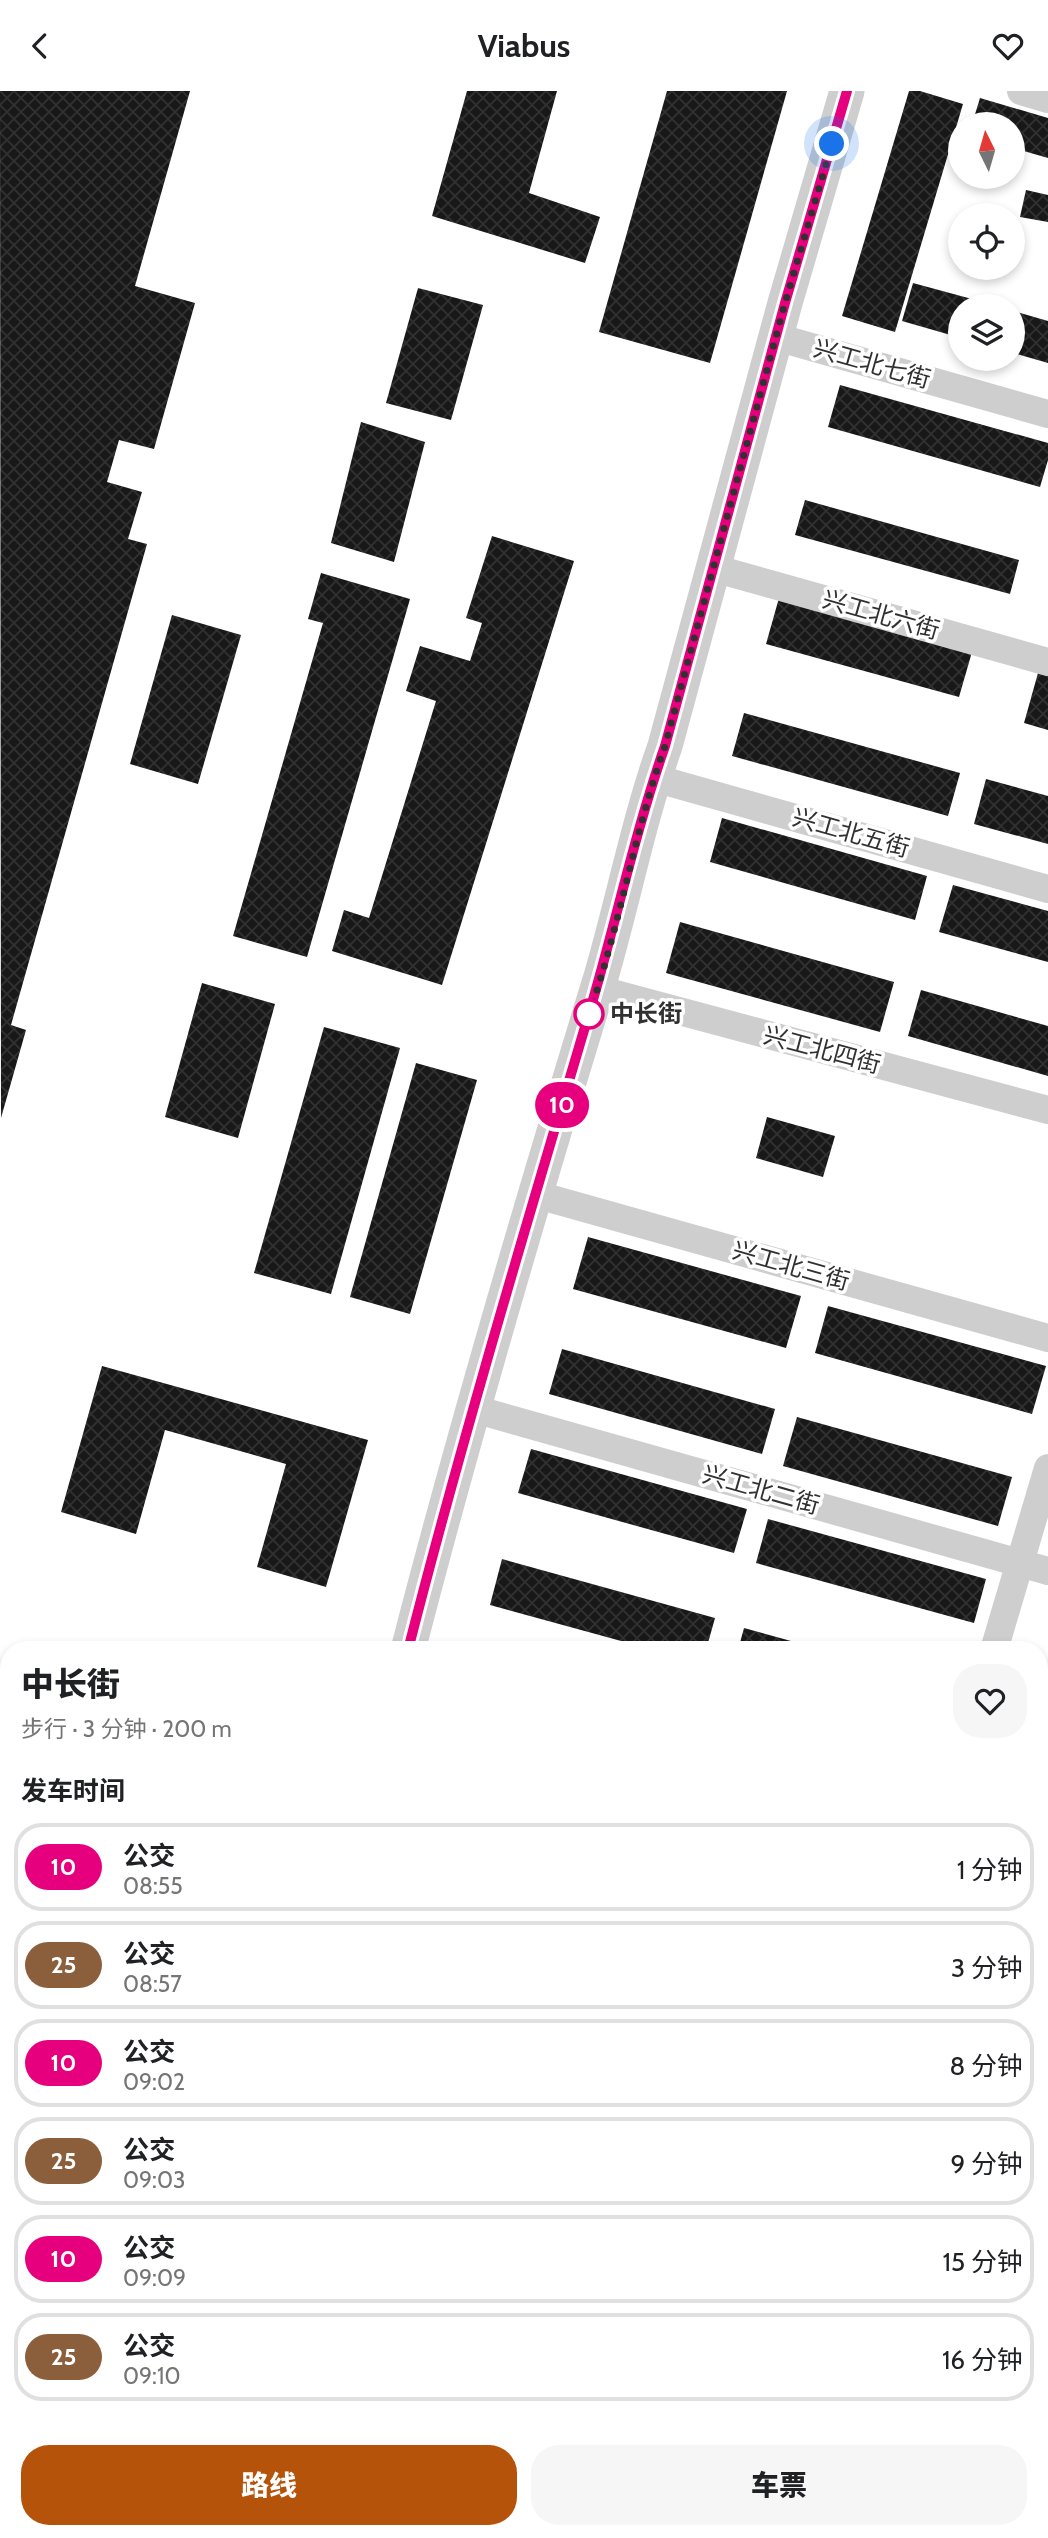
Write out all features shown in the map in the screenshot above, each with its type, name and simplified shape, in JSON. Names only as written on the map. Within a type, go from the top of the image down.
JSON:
[{"type":"street","points":[[412,1641],[534,1194],[597,989],[776,337],[847,91]]},
{"type":"street","points":[[1021,91],[1048,99]]},
{"type":"street","name":"兴工北七街","points":[[776,337],[1048,414]]},
{"type":"street","name":"兴工北六街","points":[[713,568],[1048,662]]},
{"type":"street","name":"兴工北五街","points":[[654,778],[1048,889]]},
{"type":"street","name":"兴工北四街","points":[[597,989],[1048,1110]]},
{"type":"street","name":"兴工北三街","points":[[534,1194],[1048,1338]]},
{"type":"street","name":"兴工北二街","points":[[474,1409],[1048,1571]]},
{"type":"street","points":[[998,1641],[1048,1468]]},
{"type":"building","points":[[0,91],[190,91],[135,286],[195,303],[154,449],[119,440],[107,482],[142,492],[128,539],[147,544],[11,1025],[26,1030],[1,1118]]},
{"type":"building","points":[[467,91],[557,91],[529,193],[600,217],[585,263],[432,216]]},
{"type":"building","points":[[667,91],[787,91],[710,363],[599,332]]},
{"type":"building","points":[[909,91],[920,91],[963,104],[961,112],[948,112],[948,154],[895,332],[842,316]]},
{"type":"building","points":[[980,98],[1048,118],[1048,158],[1026,152],[1026,112],[976,112]]},
{"type":"building","points":[[1026,190],[1048,195],[1048,222],[1025,218],[1023,203]]},
{"type":"building","points":[[913,283],[954,294],[948,294],[948,334],[902,321]]},
{"type":"building","points":[[418,288],[483,305],[451,420],[386,403]]},
{"type":"building","points":[[1025,314],[1048,321],[1048,363],[1025,356]]},
{"type":"building","points":[[840,385],[1048,443],[1048,460],[1040,487],[828,427]]},
{"type":"building","points":[[361,422],[425,442],[394,562],[331,543]]},
{"type":"building","points":[[805,500],[1019,560],[1010,594],[795,535]]},
{"type":"building","points":[[492,536],[574,561],[442,985],[332,951],[344,910],[369,918],[436,701],[406,691],[420,646],[470,661],[482,623],[466,618]]},
{"type":"building","points":[[321,573],[410,599],[307,957],[233,936],[323,623],[308,619]]},
{"type":"building","points":[[779,598],[972,652],[959,697],[766,644]]},
{"type":"building","points":[[172,615],[241,635],[198,784],[130,764]]},
{"type":"building","points":[[1038,673],[1048,676],[1048,730],[1024,723]]},
{"type":"building","points":[[744,713],[960,773],[948,816],[732,756]]},
{"type":"building","points":[[986,779],[1048,796],[1048,844],[974,824]]},
{"type":"building","points":[[722,818],[927,876],[915,920],[710,862]]},
{"type":"building","points":[[953,885],[1048,911],[1048,962],[939,932]]},
{"type":"building","points":[[680,922],[894,982],[880,1032],[666,973]]},
{"type":"building","points":[[202,983],[275,1004],[238,1138],[165,1117]]},
{"type":"building","points":[[921,990],[1048,1026],[1048,1076],[908,1036]]},
{"type":"building","points":[[324,1027],[400,1048],[331,1294],[254,1273]]},
{"type":"building","points":[[416,1063],[477,1080],[410,1314],[350,1297]]},
{"type":"building","points":[[767,1117],[835,1136],[823,1177],[756,1158]]},
{"type":"building","points":[[588,1237],[801,1296],[786,1348],[573,1289]]},
{"type":"building","points":[[828,1306],[1046,1366],[1032,1414],[815,1353]]},
{"type":"building","points":[[562,1349],[775,1409],[762,1454],[549,1394]]},
{"type":"building","points":[[102,1366],[368,1440],[326,1587],[257,1567],[286,1464],[165,1430],[136,1534],[61,1512]]},
{"type":"building","points":[[797,1417],[1012,1477],[998,1526],[783,1466]]},
{"type":"building","points":[[531,1449],[747,1509],[734,1553],[518,1493]]},
{"type":"building","points":[[768,1519],[986,1579],[974,1623],[756,1563]]},
{"type":"building","points":[[502,1559],[715,1618],[709,1641],[621,1641],[490,1605]]},
{"type":"building","points":[[744,1628],[791,1641],[740,1641]]},
{"type":"bus line","name":"10","points":[[410,1641],[534,1194],[609,947],[785,303],[847,91]]},
{"type":"place","name":"中长街","points":[[589,1014]]},
{"type":"route","points":[[589,1014],[785,303],[832,144]]}]
